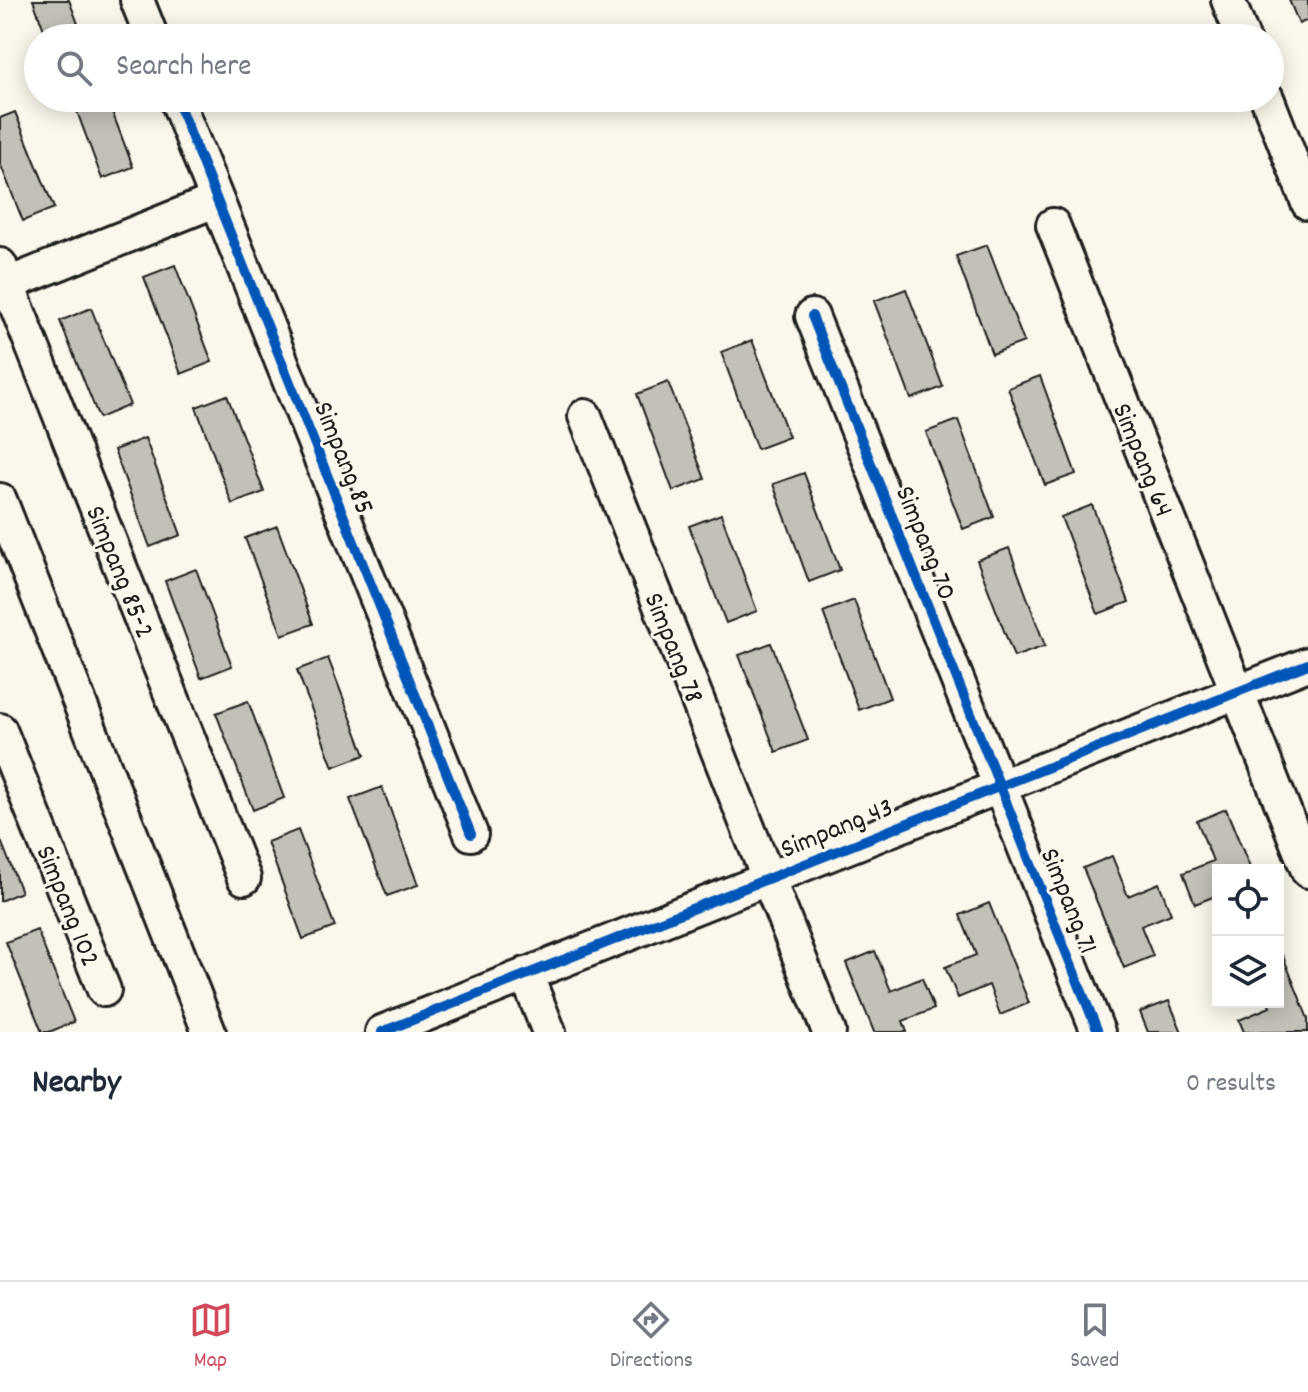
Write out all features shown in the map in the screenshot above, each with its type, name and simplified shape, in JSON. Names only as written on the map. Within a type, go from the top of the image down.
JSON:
[{"type":"street","points":[[137,0],[146,24]]},
{"type":"street","points":[[1228,0],[1237,24]]},
{"type":"street","name":"Simpang 85","points":[[182,112],[471,834]]},
{"type":"street","points":[[1272,112],[1308,203]]},
{"type":"street","points":[[4,274],[217,200]]},
{"type":"street","name":"Simpang 64","points":[[1053,225],[1308,871]]},
{"type":"street","name":"Simpang 85-2","points":[[4,274],[244,878]]},
{"type":"street","name":"Simpang 70","points":[[812,316],[1000,786]]},
{"type":"street","name":"Simpang 78","points":[[585,416],[829,1032]]},
{"type":"street","points":[[0,500],[209,1032]]},
{"type":"street","name":"Simpang 43","points":[[382,1032],[1308,664]]},
{"type":"street","name":"Simpang 102","points":[[0,730],[104,990]]},
{"type":"street","name":"Simpang 71","points":[[1000,786],[1098,1032]]},
{"type":"street","points":[[526,974],[549,1032]]},
{"type":"building","points":[[33,0],[69,0],[78,24],[42,24]]},
{"type":"building","points":[[1289,0],[1308,0],[1308,20],[1299,24]]},
{"type":"building","points":[[15,112],[54,208],[23,221],[0,163],[0,118]]},
{"type":"building","points":[[77,112],[112,112],[133,167],[102,179]]},
{"type":"building","points":[[987,245],[1024,342],[992,354],[956,256]]},
{"type":"building","points":[[175,265],[212,362],[181,374],[144,277]]},
{"type":"building","points":[[906,289],[943,387],[911,399],[874,301]]},
{"type":"building","points":[[91,308],[130,405],[99,418],[60,321]]},
{"type":"building","points":[[752,340],[789,437],[757,449],[721,352]]},
{"type":"building","points":[[1040,376],[1076,474],[1045,485],[1008,388]]},
{"type":"building","points":[[668,382],[705,479],[673,491],[637,394]]},
{"type":"building","points":[[227,395],[264,492],[232,504],[196,407]]},
{"type":"building","points":[[958,420],[994,517],[963,529],[926,432]]},
{"type":"building","points":[[145,438],[181,535],[150,547],[114,450]]},
{"type":"building","points":[[804,473],[840,570],[809,582],[773,484]]},
{"type":"building","points":[[1092,505],[1129,602],[1098,614],[1061,517]]},
{"type":"building","points":[[721,514],[757,611],[726,623],[689,526]]},
{"type":"building","points":[[277,526],[313,624],[282,635],[245,538]]},
{"type":"building","points":[[1009,548],[1045,646],[1014,657],[977,560]]},
{"type":"building","points":[[196,569],[232,666],[201,678],[165,581]]},
{"type":"building","points":[[854,600],[890,698],[859,710],[823,612]]},
{"type":"building","points":[[771,643],[808,740],[776,752],[739,655]]},
{"type":"building","points":[[328,658],[365,755],[333,767],[297,670]]},
{"type":"building","points":[[248,701],[284,798],[253,810],[216,713]]},
{"type":"building","points":[[382,787],[418,885],[387,896],[350,799]]},
{"type":"building","points":[[1226,809],[1249,864],[1212,864],[1212,897],[1195,904],[1183,873],[1213,861],[1197,821]]},
{"type":"building","points":[[298,830],[335,927],[303,939],[267,842]]},
{"type":"building","points":[[0,838],[21,892],[0,901]]},
{"type":"building","points":[[1112,856],[1128,896],[1159,883],[1171,914],[1141,926],[1153,956],[1124,968],[1083,868]]},
{"type":"building","points":[[989,903],[1029,1003],[1000,1015],[989,985],[958,998],[945,967],[976,955],[960,915]]},
{"type":"building","points":[[37,930],[74,1022],[49,1032],[42,1032],[6,942]]},
{"type":"building","points":[[875,951],[891,991],[922,978],[934,1009],[903,1021],[907,1032],[874,1032],[846,963]]},
{"type":"building","points":[[1284,959],[1308,1019],[1308,1032],[1244,1032],[1239,1020],[1268,1008],[1284,1008]]},
{"type":"building","points":[[1169,1001],[1182,1032],[1148,1032],[1140,1012]]},
{"type":"cycle path","points":[[182,112],[471,834]]},
{"type":"cycle path","points":[[812,316],[1098,1032]]},
{"type":"cycle path","points":[[382,1032],[1308,664]]}]
